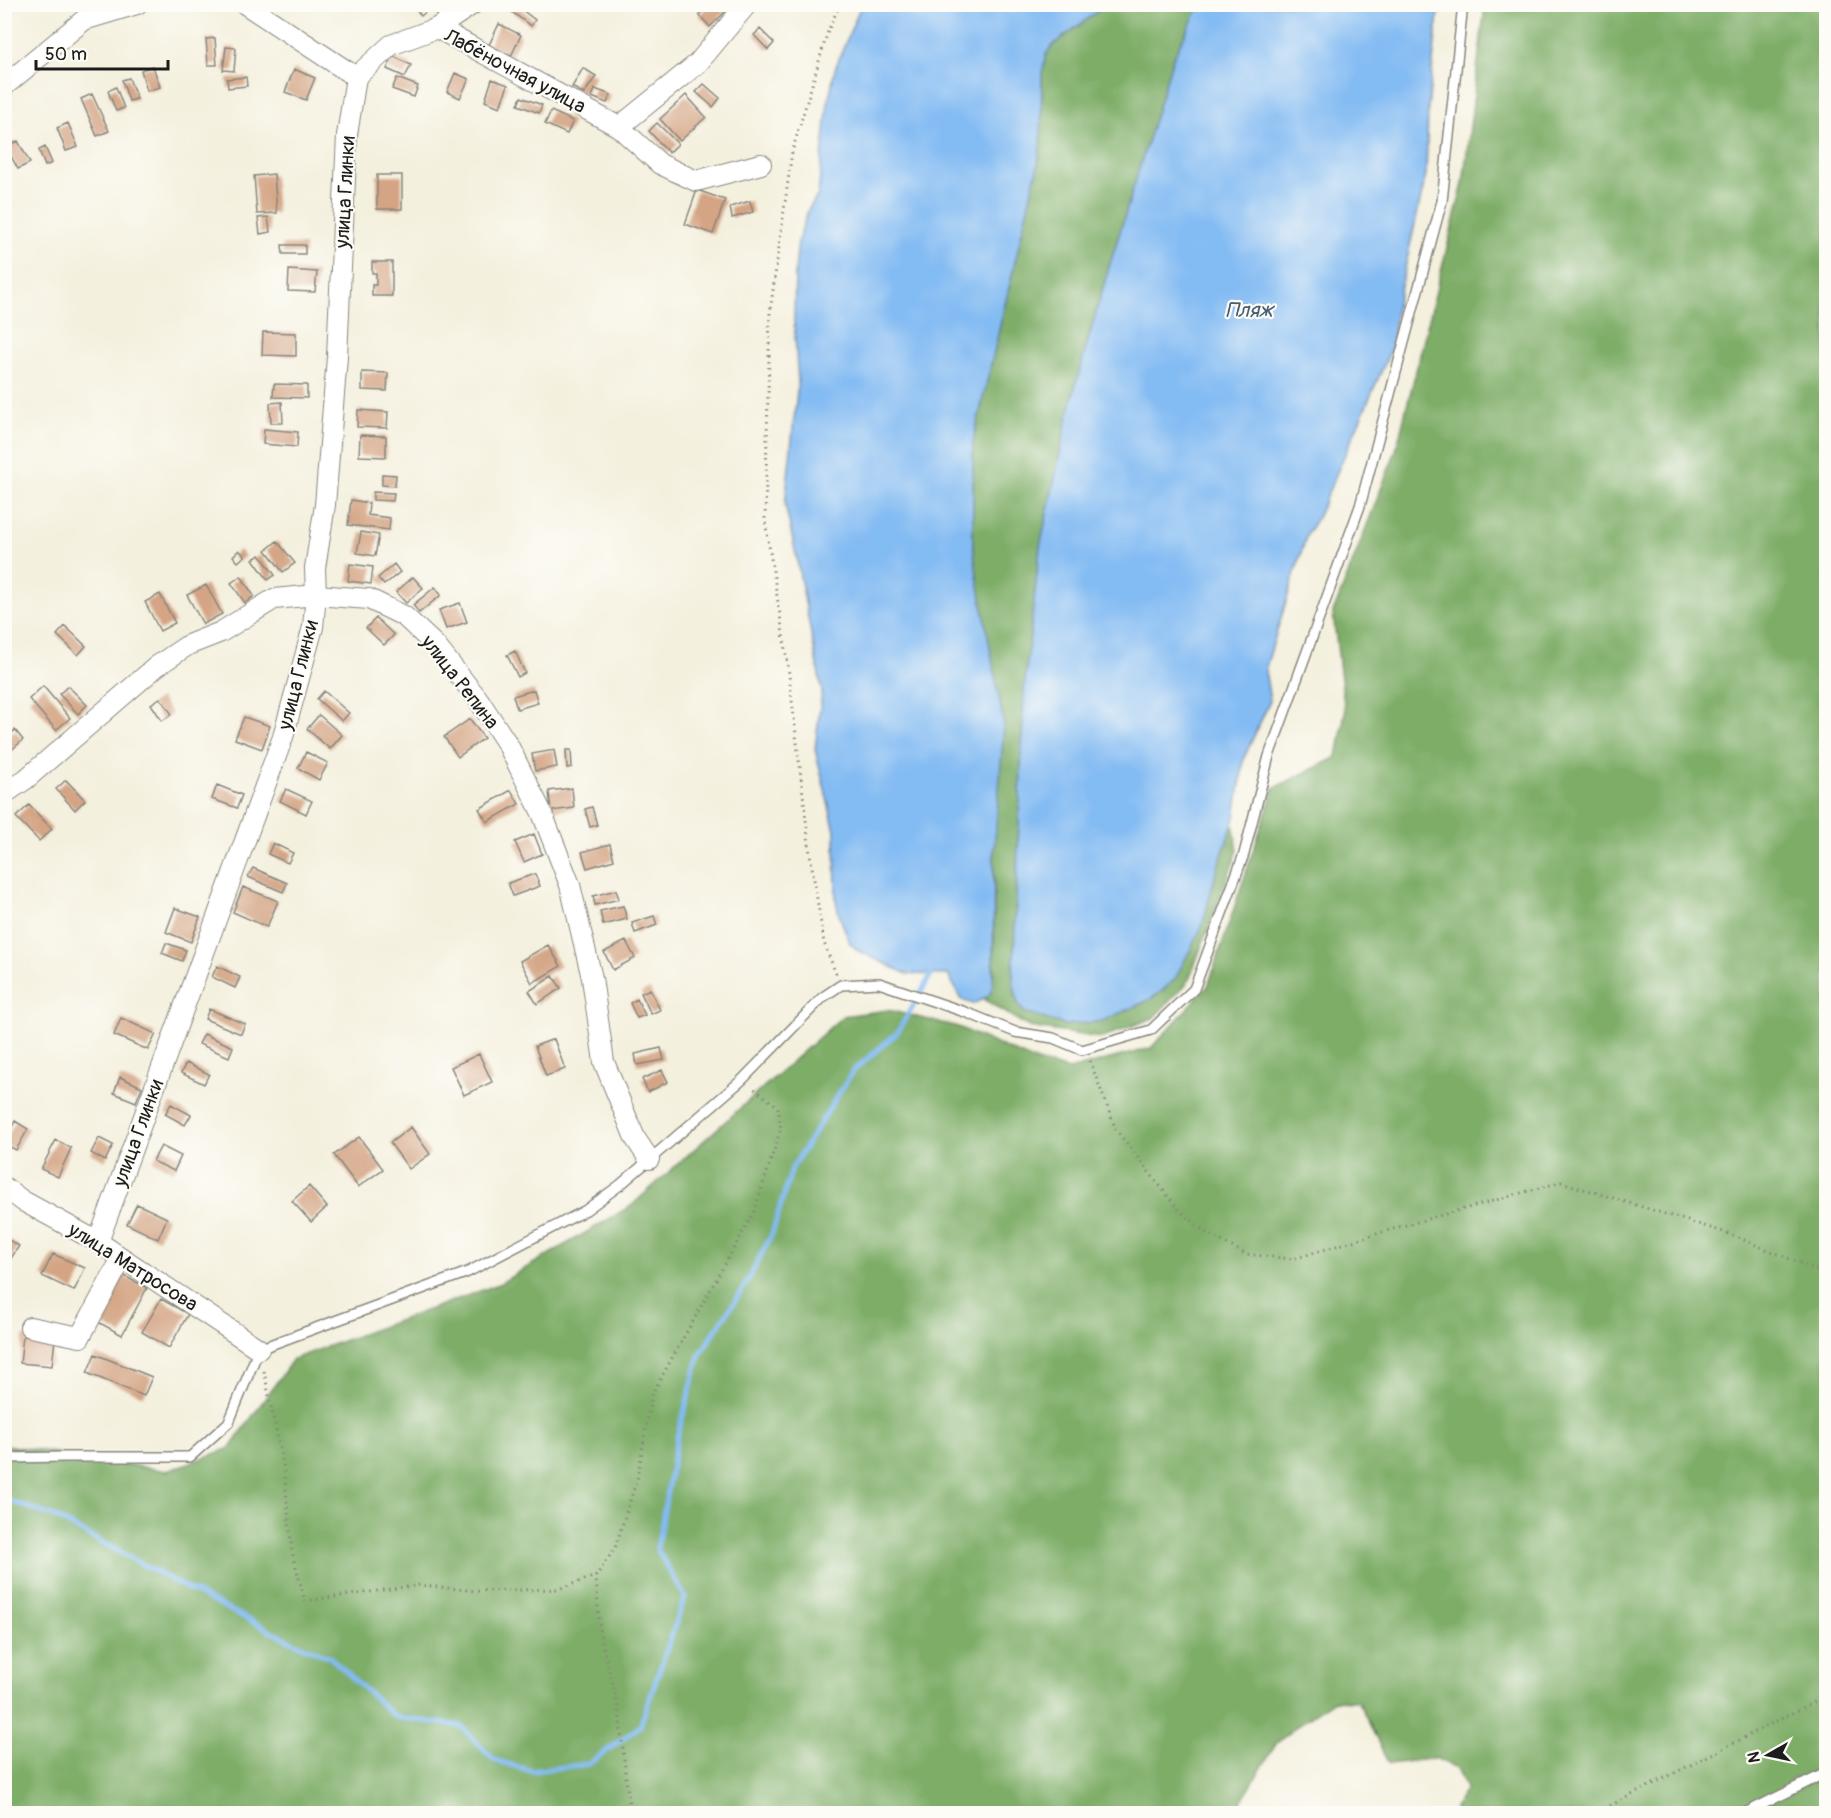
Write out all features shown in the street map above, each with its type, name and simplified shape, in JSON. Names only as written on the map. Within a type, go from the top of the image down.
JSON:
[{"type":"street","points":[[4,86],[82,12],[137,4]]},
{"type":"street","points":[[245,4],[356,77]]},
{"type":"street","points":[[437,28],[474,4]]},
{"type":"street","points":[[619,127],[698,63],[747,4]]},
{"type":"street","name":"Лабёночная улица","points":[[356,77],[391,45],[437,28],[619,127],[660,164],[696,181],[761,164]]},
{"type":"street","name":"улица Глинки","points":[[98,1242],[283,737],[313,627],[316,595],[315,568],[325,505],[337,357],[347,135],[356,77]]},
{"type":"street","name":"улица Репина","points":[[4,794],[26,779],[157,666],[188,645],[221,633],[274,599],[316,595],[369,599],[404,616],[435,645],[478,699],[508,745],[542,813],[570,885],[592,978],[604,1062],[635,1138],[649,1159]]},
{"type":"street","name":"улица Матросова","points":[[4,1187],[23,1201],[98,1242],[259,1349]]},
{"type":"street","points":[[30,1327],[80,1337],[122,1258]]},
{"type":"lane","points":[[4,1458],[190,1457],[229,1422],[259,1349],[468,1272],[586,1210],[620,1185],[742,1080],[823,997],[841,985],[879,983],[965,1012],[1015,1032],[1053,1038],[1082,1050],[1151,1030],[1194,988],[1244,854],[1269,756],[1360,506],[1442,201],[1463,4]]},
{"type":"lane","points":[[1743,1814],[1827,1773]]},
{"type":"path","points":[[840,4],[828,31],[792,152],[770,312],[765,520],[788,666],[810,854],[824,943],[841,985]]},
{"type":"path","points":[[1082,1050],[1091,1062],[1116,1130],[1178,1209],[1207,1233],[1245,1254],[1293,1259],[1561,1182],[1727,1233],[1827,1274]]},
{"type":"path","points":[[259,1349],[284,1469],[292,1552],[304,1601],[420,1585],[476,1591],[558,1589],[596,1576],[615,1548],[637,1479],[652,1394],[754,1212],[781,1129],[778,1107],[742,1080]]},
{"type":"path","points":[[596,1576],[600,1635],[618,1704],[630,1814]]},
{"type":"path","points":[[1594,1814],[1827,1696]]},
{"type":"green space","points":[[1106,5],[1200,5],[1173,58],[1104,284],[1072,398],[1040,547],[1024,690],[1013,974],[1016,998],[1066,1025],[1102,1021],[1147,1001],[1162,991],[1202,927],[1217,869],[1233,824],[1238,850],[1188,982],[1153,1018],[1101,1038],[1029,1027],[985,1000],[991,991],[994,972],[994,851],[973,544],[973,441],[1038,164],[1041,139],[1042,74],[1046,54],[1054,44]]},
{"type":"green space","points":[[1485,5],[1826,5],[1826,1813],[1452,1813],[1466,1788],[1457,1768],[1435,1758],[1389,1764],[1357,1701],[1334,1700],[1294,1728],[1276,1744],[1234,1813],[5,1813],[4,1445],[167,1471],[230,1448],[293,1359],[499,1284],[631,1206],[843,1016],[888,1010],[958,1027],[1033,1060],[1069,1070],[1151,1048],[1208,986],[1274,788],[1337,757],[1345,712],[1333,613],[1396,450],[1463,184]]},
{"type":"water","points":[[861,5],[1106,5],[1054,44],[1046,54],[1042,74],[1041,139],[1038,164],[973,441],[973,544],[1004,726],[994,851],[993,985],[989,996],[973,1004],[962,1000],[948,975],[907,974],[858,951],[850,943],[839,915],[836,900],[835,831],[815,749],[822,691],[785,504],[798,382],[794,321],[798,241],[808,210],[818,195],[828,103],[835,69]]},
{"type":"water","name":"Пляж","points":[[1200,5],[1439,5],[1428,109],[1426,175],[1396,308],[1392,347],[1317,518],[1307,534],[1265,670],[1270,701],[1244,758],[1235,818],[1217,869],[1202,927],[1175,979],[1162,991],[1147,1001],[1102,1021],[1066,1025],[1025,1013],[1018,1004],[1013,980],[1024,690],[1040,547],[1072,398],[1104,284],[1173,58]]},
{"type":"building","points":[[412,4],[435,4],[421,16]]},
{"type":"building","points":[[709,4],[733,4],[710,27],[699,15]]},
{"type":"building","points":[[517,6],[535,20],[531,26],[512,12]]},
{"type":"building","points":[[499,24],[521,35],[511,56],[489,45]]},
{"type":"building","points":[[760,29],[774,43],[768,50],[754,35]]},
{"type":"building","points":[[215,38],[217,65],[208,65],[206,39]]},
{"type":"building","points":[[226,47],[236,48],[234,71],[223,70]]},
{"type":"building","points":[[393,56],[411,65],[405,77],[387,69]]},
{"type":"building","points":[[153,66],[160,87],[147,91],[141,70]]},
{"type":"building","points":[[583,68],[596,76],[584,94],[572,87]]},
{"type":"building","points":[[294,69],[315,78],[306,100],[285,92]]},
{"type":"building","points":[[455,73],[469,79],[460,98],[447,92]]},
{"type":"building","points":[[246,77],[247,86],[228,88],[227,79]]},
{"type":"building","points":[[129,78],[137,99],[129,101],[122,80]]},
{"type":"building","points":[[397,78],[418,86],[414,97],[392,89]]},
{"type":"building","points":[[492,79],[508,85],[500,107],[485,101]]},
{"type":"building","points":[[704,84],[720,98],[713,107],[696,92]]},
{"type":"building","points":[[116,87],[124,108],[116,111],[108,91]]},
{"type":"building","points":[[595,89],[611,95],[607,103],[592,97]]},
{"type":"building","points":[[92,94],[109,131],[97,136],[81,99]]},
{"type":"building","points":[[686,95],[706,117],[680,141],[660,119]]},
{"type":"building","points":[[521,97],[542,105],[539,113],[518,105]]},
{"type":"building","points":[[551,111],[573,121],[567,134],[545,124]]},
{"type":"building","points":[[68,123],[78,147],[66,151],[57,128]]},
{"type":"building","points":[[657,123],[678,144],[669,153],[649,131]]},
{"type":"building","points":[[18,141],[30,163],[18,169],[6,147]]},
{"type":"building","points":[[45,147],[52,163],[45,166],[39,150]]},
{"type":"building","points":[[274,174],[277,213],[257,214],[254,176]]},
{"type":"building","points":[[377,175],[402,175],[402,209],[377,209]]},
{"type":"building","points":[[697,190],[725,200],[713,234],[685,224]]},
{"type":"building","points":[[750,201],[753,212],[732,218],[730,207]]},
{"type":"building","points":[[268,217],[270,232],[260,234],[258,218]]},
{"type":"building","points":[[282,245],[305,245],[305,254],[283,254]]},
{"type":"building","points":[[372,262],[392,262],[392,296],[372,296],[372,285],[376,285],[376,273],[372,273]]},
{"type":"building","points":[[289,270],[317,272],[315,292],[288,291]]},
{"type":"building","points":[[263,332],[296,333],[296,356],[262,355]]},
{"type":"building","points":[[362,372],[388,373],[387,391],[362,390]]},
{"type":"building","points":[[274,384],[307,385],[307,398],[273,397]]},
{"type":"building","points":[[282,402],[283,423],[271,423],[270,403]]},
{"type":"building","points":[[358,410],[388,412],[387,428],[357,427]]},
{"type":"building","points":[[264,429],[298,432],[297,447],[263,444]]},
{"type":"building","points":[[360,435],[386,436],[386,457],[359,456]]},
{"type":"building","points":[[382,474],[396,475],[395,486],[382,485]]},
{"type":"building","points":[[373,492],[394,493],[393,501],[373,500]]},
{"type":"building","points":[[351,500],[369,503],[368,515],[390,518],[389,530],[348,525]]},
{"type":"building","points":[[361,532],[379,535],[375,556],[357,553]]},
{"type":"building","points":[[277,541],[295,563],[283,572],[266,550]]},
{"type":"building","points":[[239,550],[245,556],[238,562],[233,556]]},
{"type":"building","points":[[260,555],[275,575],[268,580],[253,559]]},
{"type":"building","points":[[350,564],[373,567],[371,584],[348,581]]},
{"type":"building","points":[[394,564],[400,572],[384,585],[378,578]]},
{"type":"building","points":[[241,576],[254,596],[245,603],[231,583]]},
{"type":"building","points":[[413,577],[423,588],[406,603],[396,592]]},
{"type":"building","points":[[206,585],[222,614],[203,624],[187,595]]},
{"type":"building","points":[[435,587],[441,595],[419,613],[413,605]]},
{"type":"building","points":[[160,594],[175,623],[160,631],[145,602]]},
{"type":"building","points":[[460,603],[467,622],[446,629],[439,610]]},
{"type":"building","points":[[376,618],[394,635],[384,645],[366,628]]},
{"type":"building","points":[[65,626],[86,646],[78,655],[57,635]]},
{"type":"building","points":[[515,651],[525,673],[518,677],[507,655]]},
{"type":"building","points":[[43,686],[70,718],[56,730],[29,699]]},
{"type":"building","points":[[68,686],[87,705],[78,714],[59,694]]},
{"type":"building","points":[[534,690],[538,703],[517,709],[513,696]]},
{"type":"building","points":[[324,691],[349,713],[342,721],[317,699]]},
{"type":"building","points":[[160,698],[172,714],[162,721],[151,704]]},
{"type":"building","points":[[319,715],[342,735],[330,749],[307,729]]},
{"type":"building","points":[[244,717],[270,726],[262,749],[235,739]]},
{"type":"building","points":[[470,719],[484,738],[458,757],[444,737]]},
{"type":"building","points":[[15,730],[23,740],[8,753],[5,749],[5,739]]},
{"type":"building","points":[[554,750],[557,767],[535,771],[532,754]]},
{"type":"building","points":[[566,750],[571,750],[572,767],[567,768]]},
{"type":"building","points":[[306,752],[328,763],[319,780],[298,768]]},
{"type":"building","points":[[66,780],[85,800],[75,810],[56,789]]},
{"type":"building","points":[[217,785],[242,795],[237,808],[212,799]]},
{"type":"building","points":[[572,788],[574,808],[551,811],[549,791]]},
{"type":"building","points":[[286,789],[312,801],[306,814],[280,801]]},
{"type":"building","points":[[511,790],[519,804],[487,822],[479,809]]},
{"type":"building","points":[[29,805],[52,829],[39,841],[16,817]]},
{"type":"building","points":[[592,807],[597,825],[590,827],[585,809]]},
{"type":"building","points":[[534,834],[542,854],[524,862],[515,842]]},
{"type":"building","points":[[273,843],[293,853],[288,863],[268,854]]},
{"type":"building","points":[[610,844],[614,860],[587,868],[582,852]]},
{"type":"building","points":[[253,868],[287,883],[283,892],[248,877]]},
{"type":"building","points":[[535,874],[540,886],[513,896],[508,883]]},
{"type":"building","points":[[243,887],[278,901],[267,927],[233,912]]},
{"type":"building","points":[[616,890],[619,899],[595,905],[593,896]]},
{"type":"building","points":[[623,906],[627,919],[603,925],[600,911]]},
{"type":"building","points":[[175,908],[200,917],[191,942],[166,932]]},
{"type":"building","points":[[654,916],[657,925],[635,933],[632,923]]},
{"type":"building","points":[[626,941],[635,958],[613,970],[604,952]]},
{"type":"building","points":[[166,943],[186,950],[182,961],[162,953]]},
{"type":"building","points":[[548,945],[561,966],[532,983],[520,961]]},
{"type":"building","points":[[217,966],[240,977],[235,988],[212,977]]},
{"type":"building","points":[[553,976],[561,988],[537,1004],[529,991]]},
{"type":"building","points":[[650,989],[660,1010],[651,1014],[641,993]]},
{"type":"building","points":[[637,999],[645,1015],[637,1018],[630,1003]]},
{"type":"building","points":[[209,1009],[245,1024],[241,1034],[205,1019]]},
{"type":"building","points":[[121,1018],[156,1034],[148,1050],[114,1035]]},
{"type":"building","points":[[204,1034],[233,1047],[229,1057],[199,1044]]},
{"type":"building","points":[[554,1039],[565,1069],[546,1076],[535,1046]]},
{"type":"building","points":[[661,1048],[664,1060],[637,1065],[635,1054]]},
{"type":"building","points":[[479,1054],[492,1082],[464,1095],[451,1067]]},
{"type":"building","points":[[186,1063],[209,1074],[204,1084],[181,1073]]},
{"type":"building","points":[[662,1070],[668,1082],[648,1092],[642,1079]]},
{"type":"building","points":[[120,1077],[142,1087],[136,1102],[114,1093]]},
{"type":"building","points":[[171,1104],[191,1115],[185,1125],[165,1114]]},
{"type":"building","points":[[15,1121],[28,1129],[16,1150],[4,1144]]},
{"type":"building","points":[[411,1127],[430,1154],[409,1169],[390,1143]]},
{"type":"building","points":[[359,1137],[383,1169],[358,1187],[334,1155]]},
{"type":"building","points":[[99,1138],[113,1145],[105,1161],[91,1153]]},
{"type":"building","points":[[56,1140],[71,1148],[58,1177],[41,1169]]},
{"type":"building","points":[[161,1146],[181,1156],[174,1171],[153,1161]]},
{"type":"building","points":[[309,1186],[327,1207],[311,1222],[292,1201]]},
{"type":"building","points":[[137,1204],[167,1218],[158,1239],[127,1224]]},
{"type":"building","points":[[4,1237],[19,1246],[4,1269]]},
{"type":"building","points":[[53,1254],[85,1268],[74,1291],[42,1276]]},
{"type":"building","points":[[121,1274],[147,1288],[122,1335],[96,1321]]},
{"type":"building","points":[[161,1299],[188,1314],[169,1348],[142,1332]]},
{"type":"building","points":[[23,1336],[55,1339],[52,1366],[20,1363]]},
{"type":"building","points":[[95,1354],[152,1377],[144,1396],[87,1373]]},
{"type":"waterway","points":[[4,1499],[53,1516],[190,1590],[295,1643],[330,1657],[395,1717],[461,1726],[494,1760],[532,1771],[589,1764],[640,1726],[685,1597],[657,1549],[677,1437],[700,1354],[746,1284],[772,1234],[792,1168],[853,1071],[897,1033],[931,975]]}]
